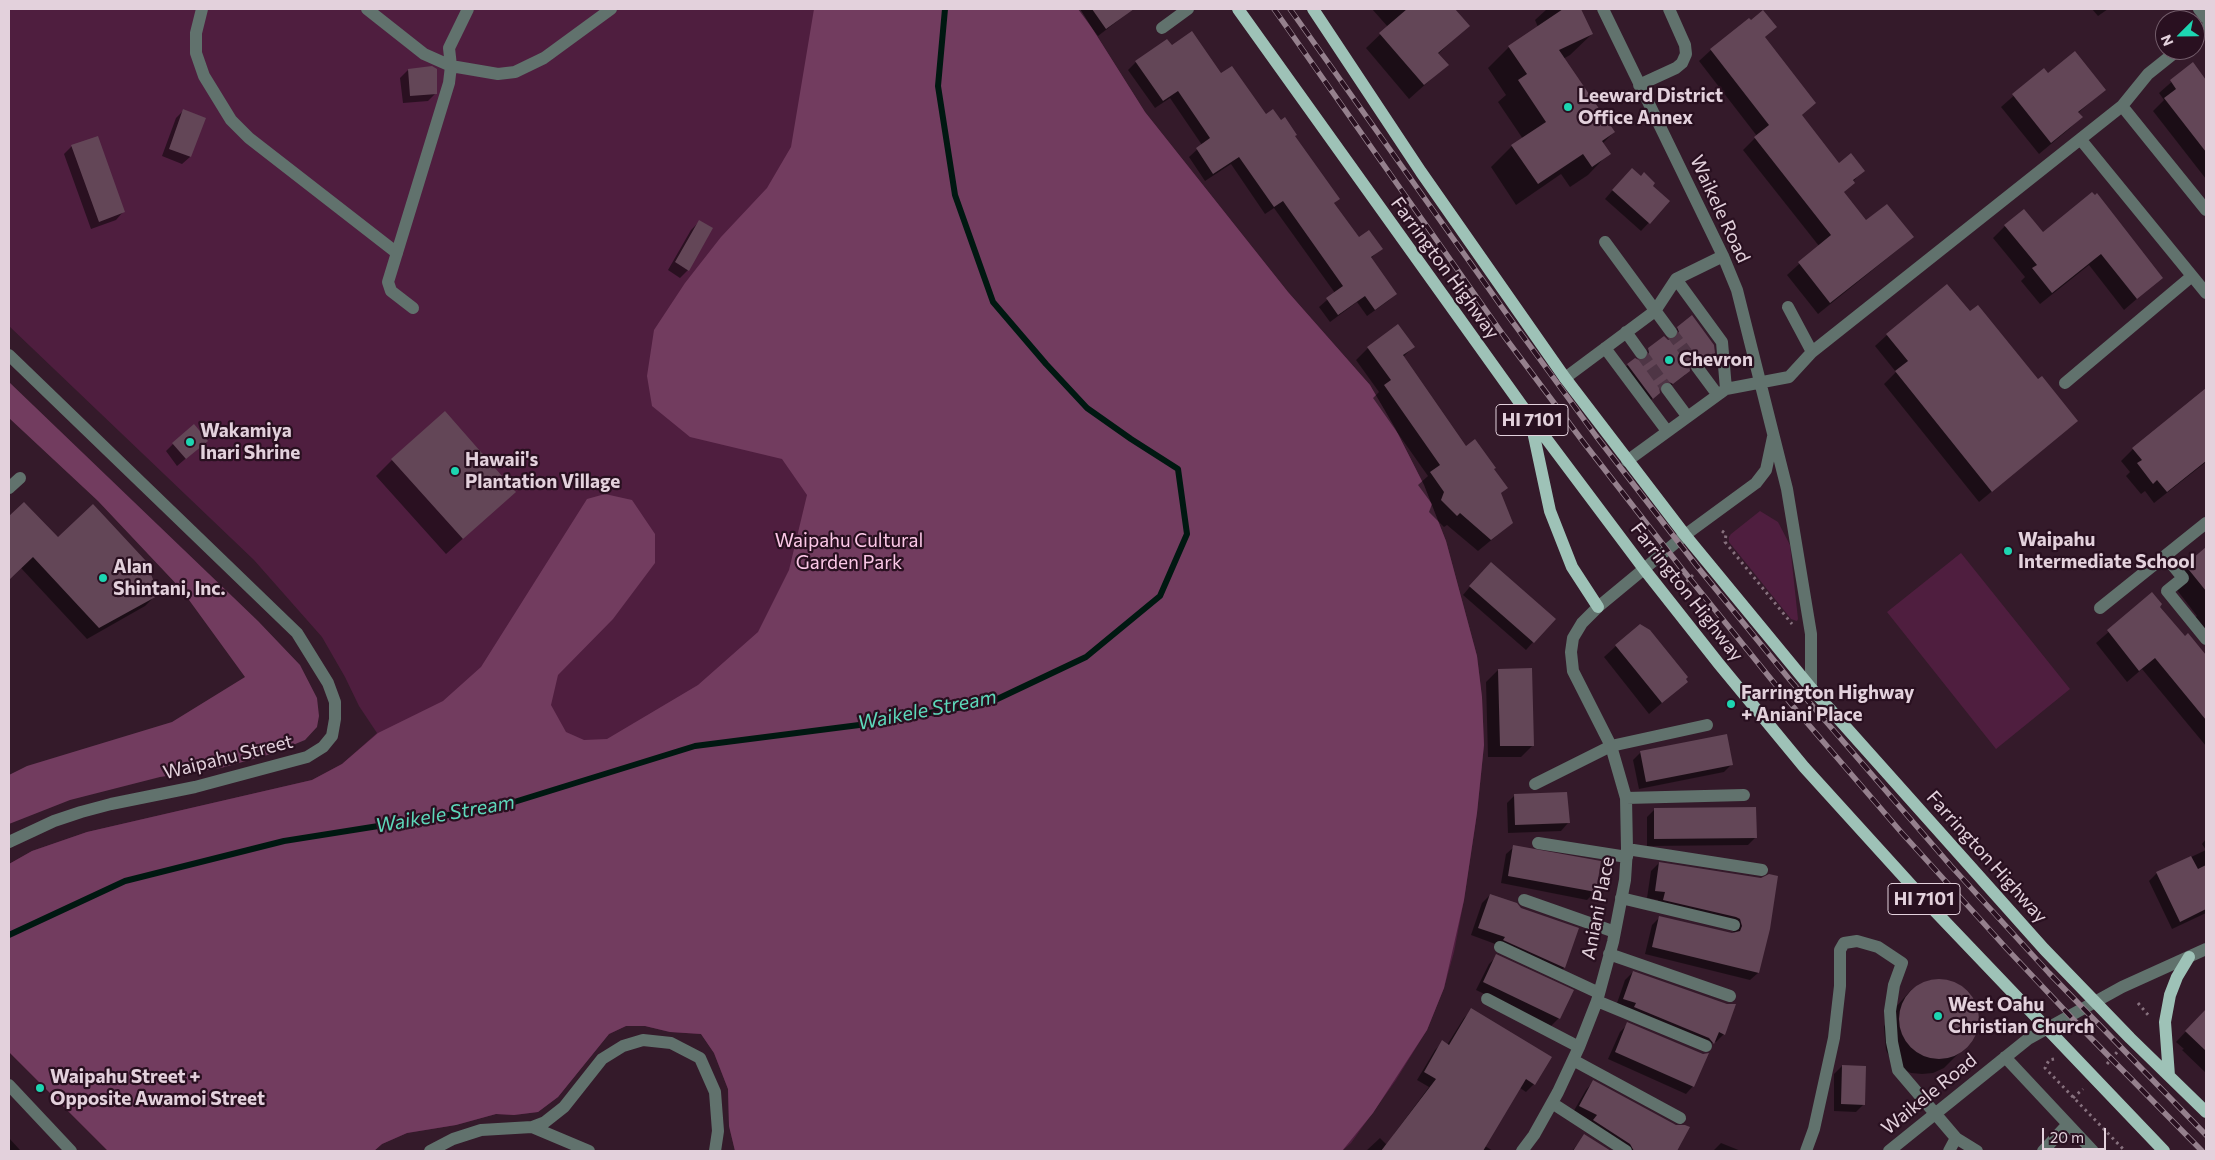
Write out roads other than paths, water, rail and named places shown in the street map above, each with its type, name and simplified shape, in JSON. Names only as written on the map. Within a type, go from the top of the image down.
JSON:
[{"type":"main road","name":"Farrington Highway","points":[[1238,9],[1530,417],[1644,568],[1804,767],[1932,908],[2164,1151]]},
{"type":"main road","name":"Farrington Highway","points":[[1312,9],[1421,172],[1565,378],[1685,535],[1811,688],[2044,949],[2206,1112]]},
{"type":"main road","points":[[1530,417],[1550,510],[1572,567],[1598,607]]},
{"type":"main road","points":[[2169,1076],[2165,1022],[2170,995],[2177,978],[2190,957]]},
{"type":"street","points":[[202,9],[196,33],[196,53],[204,76],[231,120],[248,138],[397,253]]},
{"type":"street","points":[[367,9],[424,54],[451,66],[476,72],[515,72],[544,58],[611,9]]},
{"type":"street","points":[[413,308],[391,291],[388,282],[449,83],[451,66],[449,48],[468,9]]},
{"type":"street","points":[[1162,28],[1188,9]]},
{"type":"street","name":"Waikele Road","points":[[1603,9],[1723,256],[1737,290],[1762,382],[1773,437],[1787,489],[1811,634],[1811,688]]},
{"type":"street","points":[[1640,84],[1676,68],[1682,63],[1686,54],[1686,45],[1669,9]]},
{"type":"street","points":[[2199,9],[2206,18]]},
{"type":"street","points":[[1627,461],[1721,391],[1789,377],[1812,352],[2122,106],[2148,74],[2166,60]]},
{"type":"street","points":[[2122,106],[2206,210]]},
{"type":"street","points":[[2081,140],[2206,293]]},
{"type":"street","points":[[1605,242],[1671,332]]},
{"type":"street","points":[[1565,378],[1655,310],[1676,279],[1723,256]]},
{"type":"street","points":[[2065,383],[2192,276]]},
{"type":"street","points":[[1676,279],[1722,342],[1721,391]]},
{"type":"street","points":[[1788,307],[1812,352]]},
{"type":"street","points":[[1626,332],[1641,353]]},
{"type":"street","points":[[1605,348],[1667,431]]},
{"type":"street","name":"Waipahu Street","points":[[9,355],[297,633],[328,683],[334,702],[335,719],[332,736],[323,747],[307,757],[195,787],[81,812],[54,821],[9,842]]},
{"type":"street","points":[[1697,367],[1721,391]]},
{"type":"street","points":[[1667,389],[1687,416]]},
{"type":"street","name":"Waikele Road","points":[[1685,535],[1756,483],[1766,470],[1773,437]]},
{"type":"street","points":[[9,488],[20,478]]},
{"type":"street","points":[[2100,608],[2206,523]]},
{"type":"street","name":"Aniani Place","points":[[1522,1151],[1534,1135],[1552,1103],[1579,1047],[1598,997],[1615,932],[1627,853],[1626,798],[1610,746],[1573,671],[1571,652],[1573,638],[1582,623],[1598,607],[1685,535]]},
{"type":"street","points":[[2165,556],[2183,578],[2167,591],[2206,639]]},
{"type":"street","points":[[1535,784],[1610,746],[1707,725]]},
{"type":"street","points":[[1626,798],[1744,795]]},
{"type":"street","points":[[1538,843],[1762,870]]},
{"type":"street","points":[[1621,898],[1734,925]]},
{"type":"street","points":[[1524,900],[1615,932]]},
{"type":"street","points":[[1806,1151],[1814,1128],[1834,1038],[1840,986],[1840,950],[1844,943],[1857,941],[1878,946],[1902,963],[1894,985],[1890,1010],[1892,1042],[1898,1070],[1956,1138],[1977,1151]]},
{"type":"street","points":[[1500,947],[1598,997],[1706,1046]]},
{"type":"street","name":"Waikele Road","points":[[1889,1151],[2005,1057],[2046,1028],[2094,1001],[2206,949]]},
{"type":"street","points":[[1609,954],[1730,996]]},
{"type":"street","points":[[1487,999],[1579,1047]]},
{"type":"street","points":[[430,1151],[453,1139],[481,1130],[532,1127],[544,1122],[564,1107],[602,1059],[623,1046],[643,1040],[671,1044],[700,1058],[715,1092],[718,1131],[715,1151]]},
{"type":"street","points":[[2005,1057],[2093,1151]]},
{"type":"street","points":[[1573,1060],[1680,1118]]},
{"type":"street","points":[[9,1085],[70,1151]]},
{"type":"street","points":[[1552,1103],[1626,1151]]},
{"type":"street","points":[[2043,1151],[2067,1125]]},
{"type":"street","points":[[532,1127],[589,1151]]},
{"type":"street","points":[[1949,1151],[1956,1138]]},
{"type":"waterway","name":"Waikele Stream","points":[[9,935],[125,881],[284,841],[498,807],[695,746],[867,724],[991,702],[1086,657],[1160,596],[1187,534],[1178,469],[1087,408],[993,302],[955,195],[938,86],[945,9]]},
{"type":"tunnel","points":[[1671,332],[1697,367]]},
{"type":"tunnel","points":[[1641,353],[1667,389]]},
{"type":"railway","points":[[1274,9],[1504,336],[1682,569],[1796,710],[1901,832],[2007,949],[2202,1151]]},
{"type":"railway","points":[[1290,9],[1506,313],[1596,436],[1696,565],[1790,680],[1951,866],[2049,973],[2206,1135]]},
{"type":"place","name":"Leeward District Office Annex","points":[[1568,107]]},
{"type":"place","name":"Chevron","points":[[1669,360]]},
{"type":"place","name":"Wakamiya Inari Shrine","points":[[190,442]]},
{"type":"place","name":"Hawaii's Plantation Village","points":[[455,471]]},
{"type":"place","name":"Waipahu Intermediate School","points":[[2008,551]]},
{"type":"place","name":"Alan Shintani, Inc.","points":[[103,578]]},
{"type":"place","name":"Farrington Highway + Aniani Place","points":[[1731,704]]},
{"type":"place","name":"West Oahu Christian Church","points":[[1938,1016]]},
{"type":"place","name":"Waipahu Street + Opposite Awamoi Street","points":[[40,1088]]},
{"type":"park label","name":"Waipahu Cultural Garden Park","points":[[849,552]]}]
